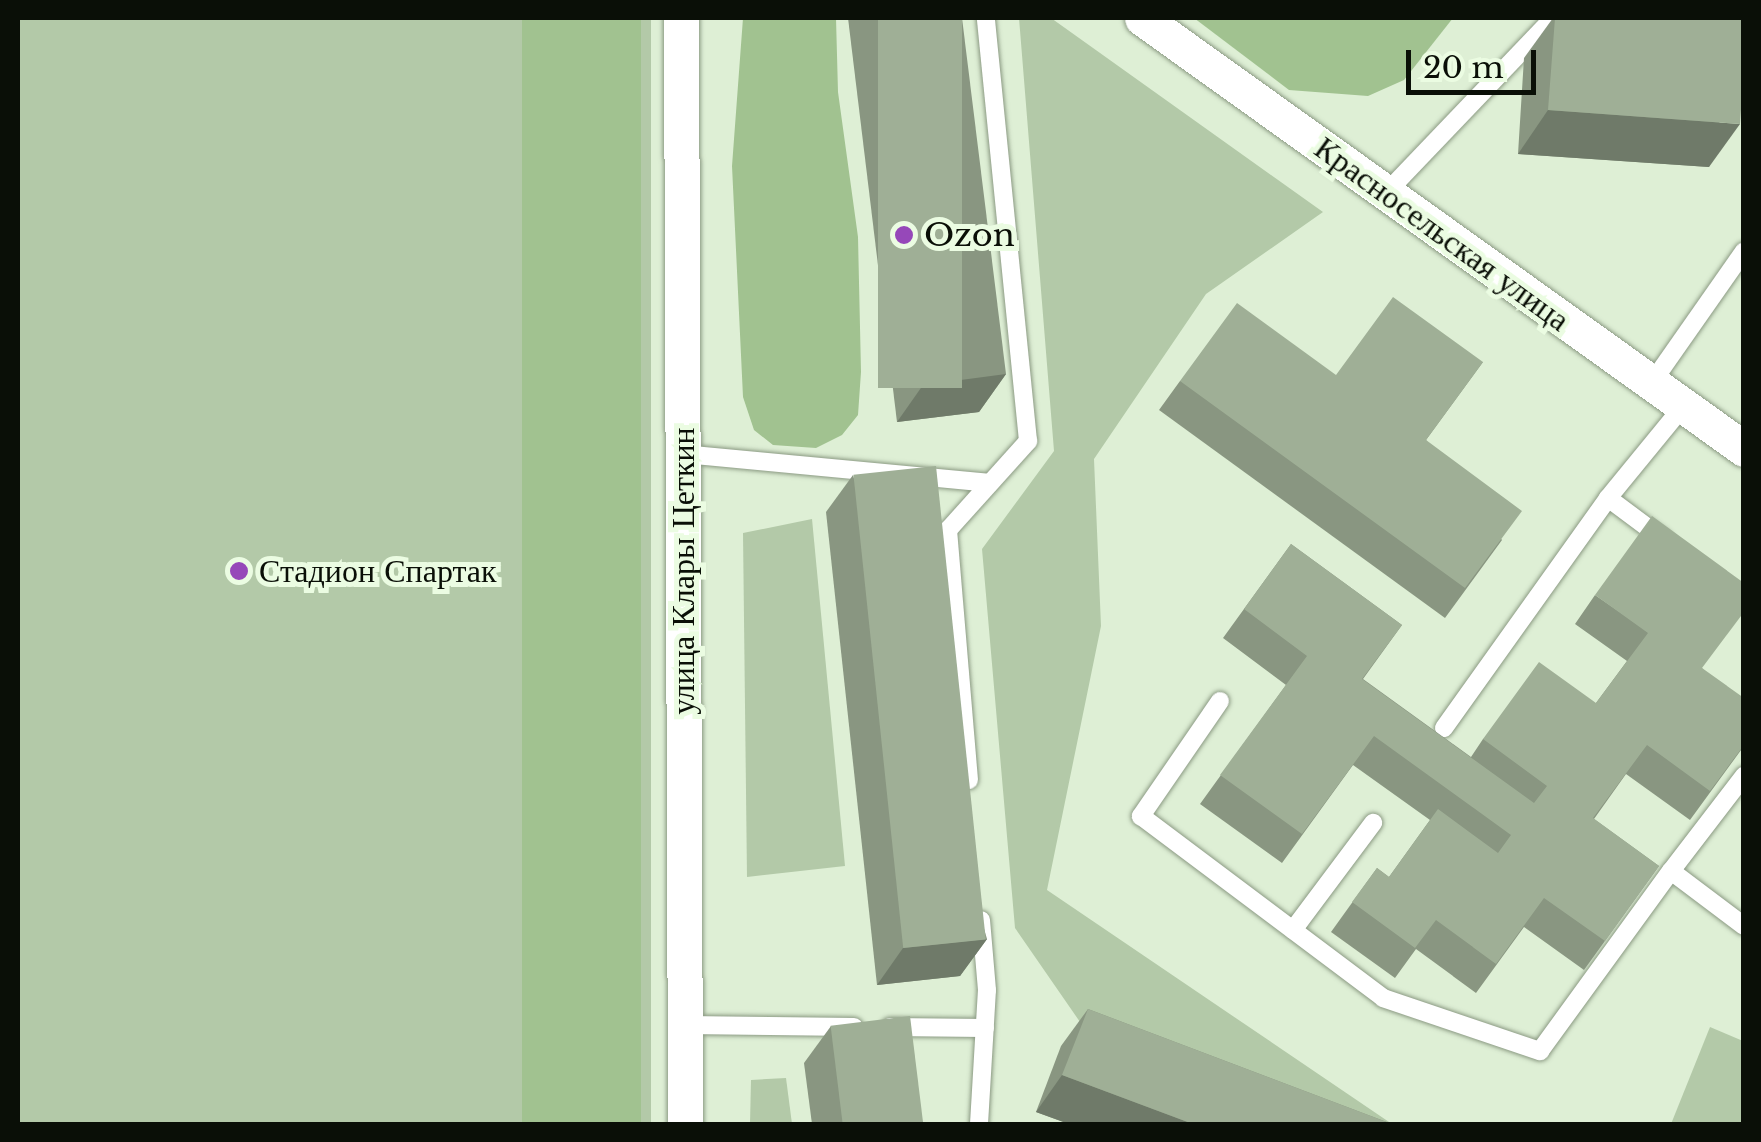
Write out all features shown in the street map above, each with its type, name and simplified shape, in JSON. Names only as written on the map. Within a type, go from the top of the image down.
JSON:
[{"type":"street","name":"улица Клары Цеткин","points":[[681,18],[685,1124]]},
{"type":"street","name":"Красносельская улица","points":[[1142,18],[1744,449]]},
{"type":"lane","points":[[971,798],[948,530],[1028,441],[986,18]]},
{"type":"lane","points":[[1386,193],[1554,18]]},
{"type":"lane","points":[[1651,384],[1744,250]]},
{"type":"lane","points":[[1444,728],[1608,498],[1684,405]]},
{"type":"lane","points":[[683,454],[990,483]]},
{"type":"lane","points":[[1608,498],[1683,554]]},
{"type":"lane","points":[[1220,701],[1141,816],[1383,998],[1540,1051],[1744,776]]},
{"type":"lane","points":[[1293,930],[1373,823]]},
{"type":"lane","points":[[1671,871],[1744,926]]},
{"type":"lane","points":[[979,894],[985,1028],[979,1124]]},
{"type":"lane","points":[[685,1026],[985,1028]]},
{"type":"green space","name":"Стадион Спартак","points":[[18,18],[651,18],[651,1124],[18,1124]]},
{"type":"green space","points":[[522,18],[641,18],[641,1124],[522,1124]]},
{"type":"green space","points":[[743,18],[836,18],[838,92],[858,237],[861,372],[858,415],[842,435],[816,448],[773,445],[754,430],[743,397],[732,166]]},
{"type":"green space","points":[[1019,18],[1051,18],[1323,212],[1206,294],[1094,459],[1101,626],[1047,890],[1392,1124],[1089,1035],[1015,928],[982,549],[1054,451]]},
{"type":"green space","points":[[1194,18],[1453,18],[1404,80],[1368,96],[1289,90]]},
{"type":"green space","points":[[812,519],[845,866],[747,877],[743,533]]},
{"type":"green space","points":[[1710,1027],[1743,1041],[1743,1124],[1671,1124]]},
{"type":"green space","points":[[786,1078],[792,1124],[750,1124],[751,1080]]},
{"type":"building","points":[[878,18],[962,18],[962,388],[878,388]]},
{"type":"building","points":[[1555,18],[1744,18],[1740,124],[1548,110]]},
{"type":"building","points":[[1393,297],[1483,362],[1426,440],[1522,511],[1465,588],[1180,381],[1237,303],[1336,375]]},
{"type":"building","points":[[936,466],[986,939],[903,948],[853,475]]},
{"type":"building","points":[[1652,516],[1744,583],[1744,612],[1702,668],[1744,698],[1744,745],[1710,791],[1647,745],[1593,818],[1659,866],[1605,941],[1544,898],[1496,964],[1436,920],[1415,948],[1352,902],[1377,868],[1389,877],[1438,809],[1498,853],[1511,835],[1374,736],[1302,834],[1220,775],[1307,656],[1244,609],[1291,544],[1402,625],[1362,679],[1534,803],[1547,786],[1483,739],[1539,662],[1596,703],[1648,633],[1595,595]]},
{"type":"building","points":[[1088,1009],[1392,1124],[1193,1124],[1062,1075]]},
{"type":"building","points":[[910,1016],[923,1124],[843,1124],[831,1026]]},
{"type":"place","name":"Ozon","points":[[904,235]]},
{"type":"place","name":"Стадион Спартак","points":[[239,571]]}]
